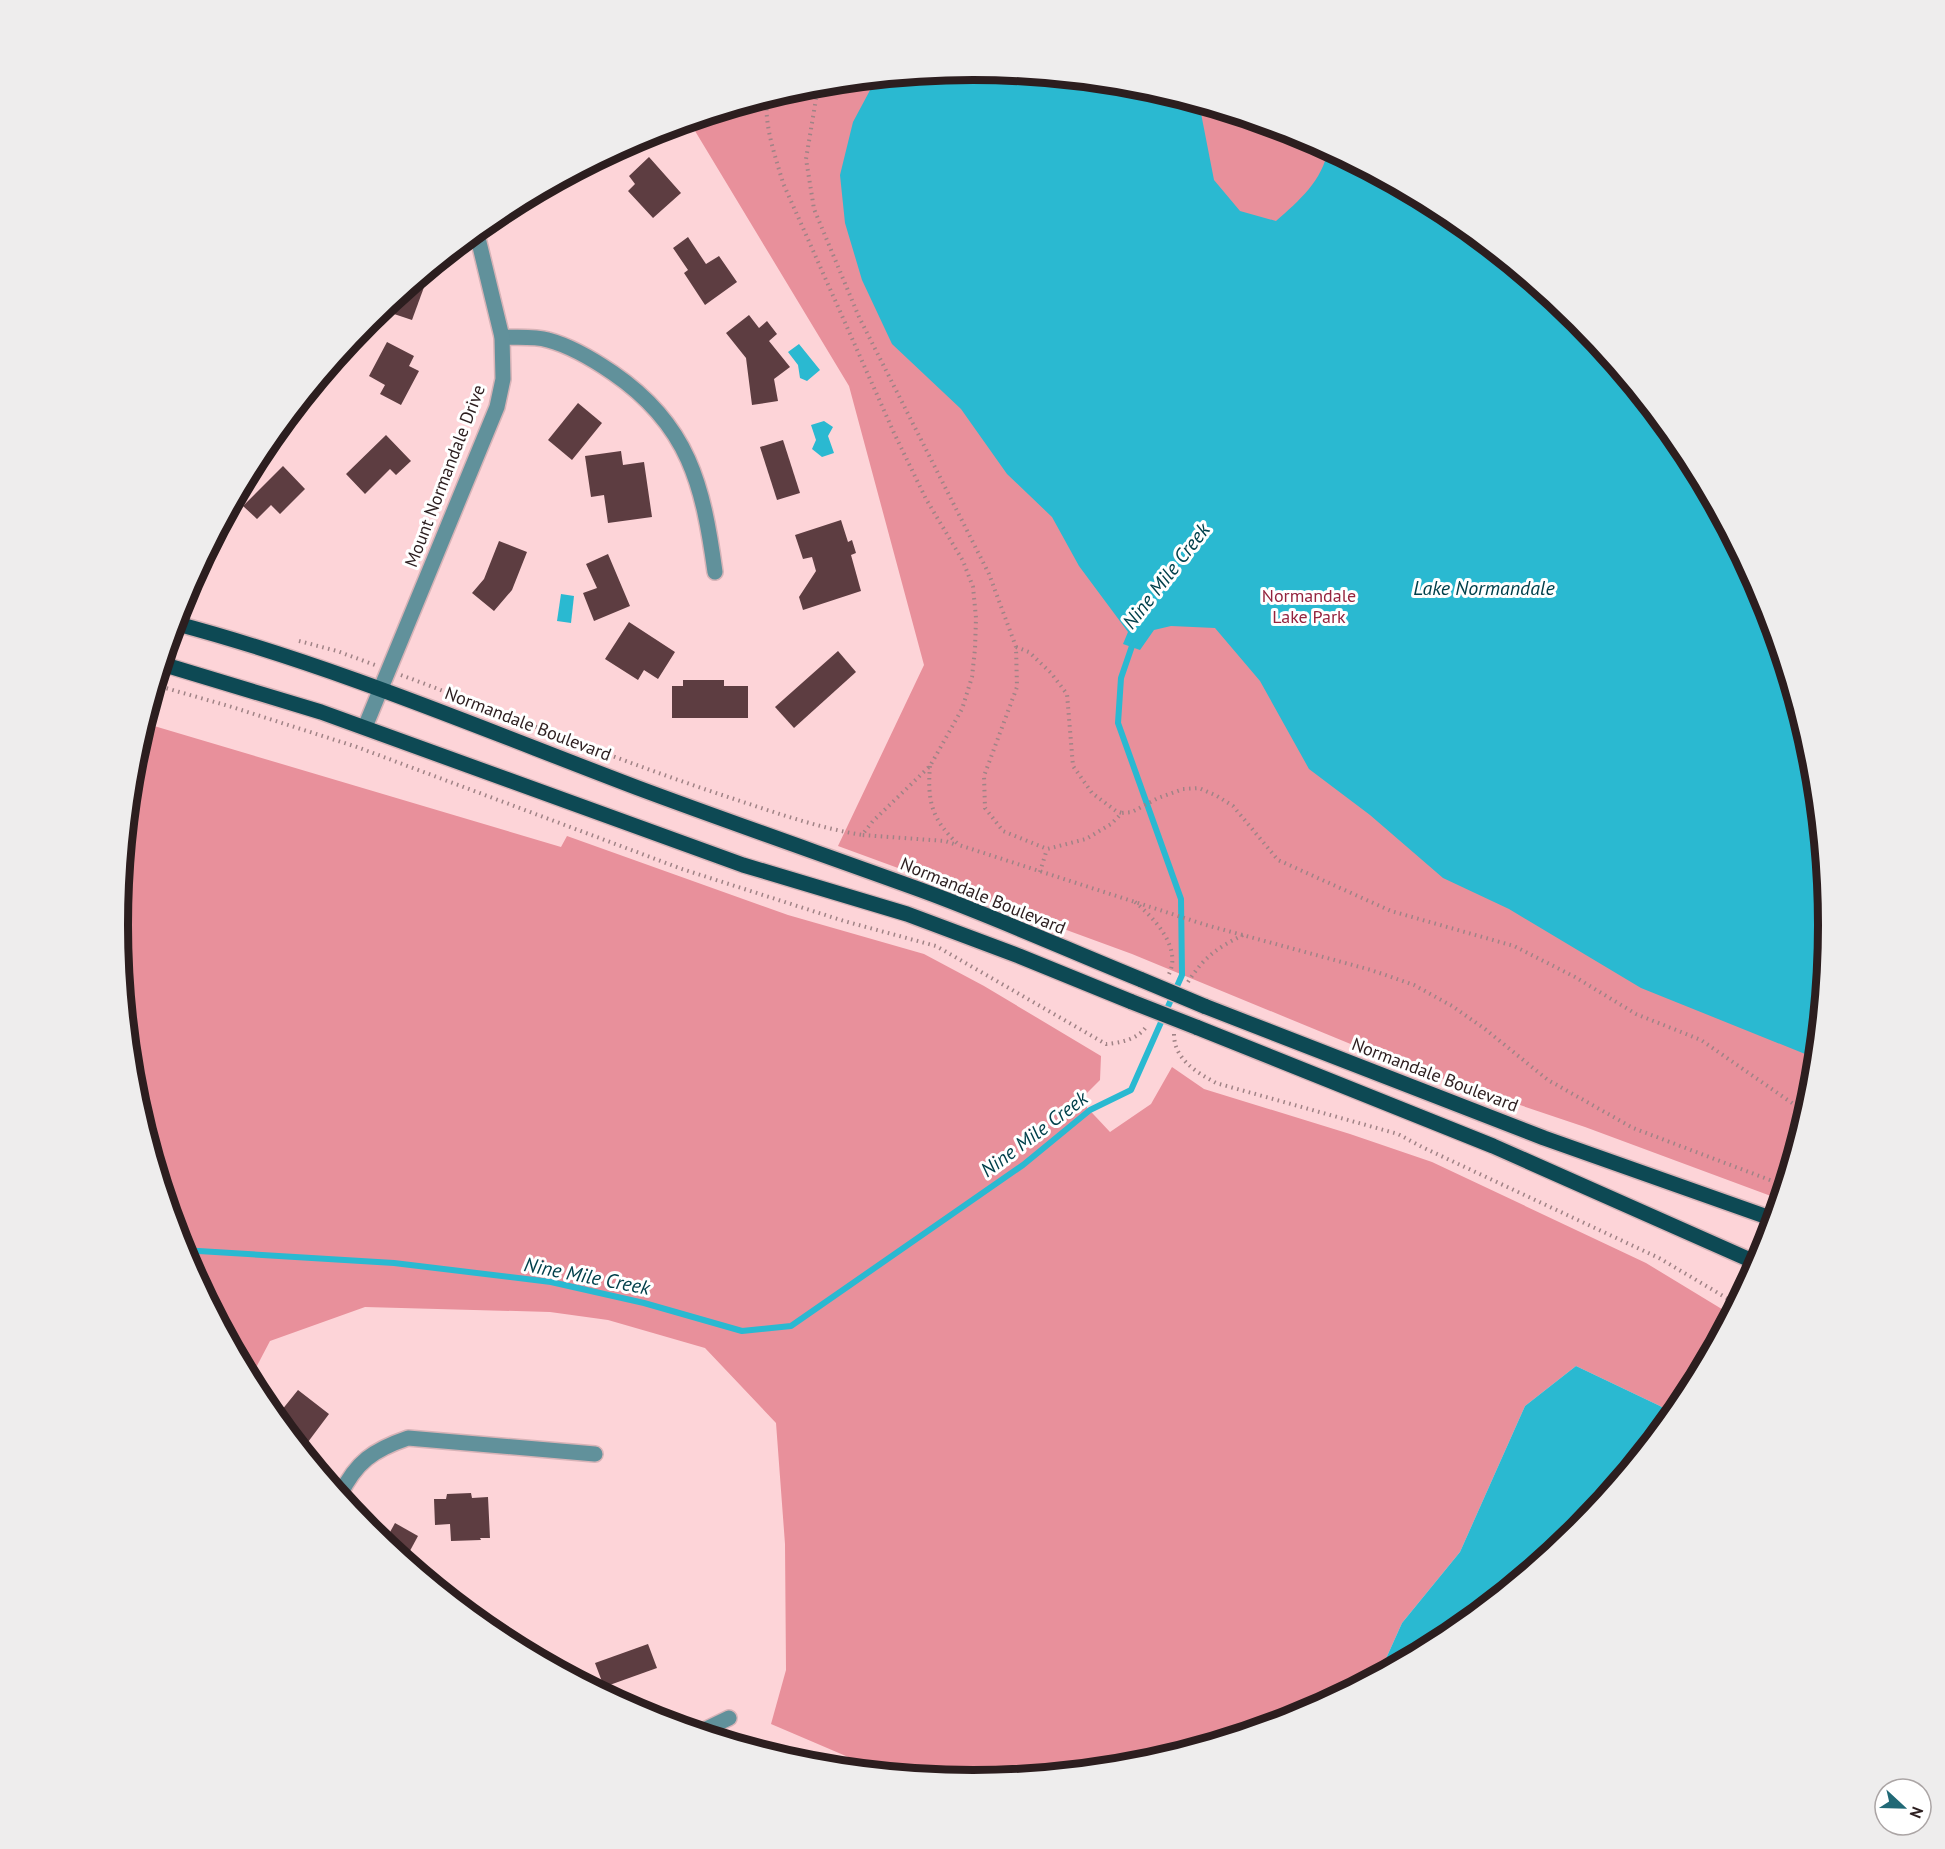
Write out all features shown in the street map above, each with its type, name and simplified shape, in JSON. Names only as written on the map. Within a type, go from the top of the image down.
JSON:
[{"type":"main road","name":"Normandale Boulevard","points":[[183,625],[226,637],[380,689],[689,807],[923,891],[1204,1006],[1544,1138],[1765,1216]]},
{"type":"main road","points":[[168,666],[321,711],[743,865],[906,914],[1019,956],[1493,1146],[1748,1259]]},
{"type":"street","name":"Mount Normandale Drive","points":[[365,727],[497,407],[503,379],[502,338],[478,240]]},
{"type":"street","points":[[502,338],[547,339],[594,360],[637,390],[658,411],[680,442],[700,488],[715,572]]},
{"type":"street","points":[[343,1489],[350,1475],[368,1458],[385,1446],[408,1438],[595,1454]]},
{"type":"street","points":[[709,1728],[729,1718]]},
{"type":"path","points":[[819,94],[816,99],[806,159],[814,209],[859,317],[989,574],[1016,647],[1017,687],[984,776],[986,808],[1003,831],[1047,849],[1086,839],[1111,824],[1122,813]]},
{"type":"path","points":[[766,105],[772,147],[783,183],[894,433],[926,498],[963,561],[973,587],[976,618],[972,677],[962,709],[930,766],[886,807],[862,835]]},
{"type":"path","points":[[291,639],[337,651],[559,734],[641,768],[809,824],[862,835],[945,841],[1206,925],[1371,970],[1414,985],[1452,1006],[1485,1029],[1548,1080],[1633,1128],[1777,1183]]},
{"type":"path","points":[[1016,647],[1029,652],[1051,673],[1067,694],[1073,766],[1092,793],[1116,811],[1132,812],[1158,798],[1183,789],[1199,788],[1233,806],[1278,860],[1391,911],[1514,946],[1575,977],[1636,1014],[1701,1040],[1797,1107]]},
{"type":"path","points":[[930,766],[928,787],[932,811],[944,831],[959,845]]},
{"type":"path","points":[[1040,872],[1047,849]]},
{"type":"path","points":[[1422,1148],[1659,1258],[1729,1300]]},
{"type":"green space","name":"Lake Normandale","points":[[917,81],[1028,81],[1137,96],[1191,108],[1244,124],[1346,167],[1442,222],[1530,289],[1608,367],[1675,455],[1704,502],[1753,601],[1773,653],[1789,706],[1810,814],[1816,869],[1818,924],[1816,980],[1810,1035],[1789,1143],[1773,1197],[1585,1127],[1404,1066],[1132,954],[838,846],[924,665],[849,386],[693,127],[754,108],[808,96]]},
{"type":"green space","points":[[152,725],[561,847],[567,836],[788,915],[924,954],[984,986],[1101,1056],[1100,1080],[1080,1100],[1110,1132],[1151,1104],[1172,1067],[1204,1089],[1432,1162],[1646,1263],[1724,1310],[1704,1347],[1664,1409],[1576,1366],[1525,1406],[1460,1552],[1402,1623],[1385,1661],[1296,1705],[1244,1725],[1191,1741],[1083,1762],[1028,1768],[972,1770],[917,1768],[859,1761],[771,1724],[786,1670],[785,1544],[776,1423],[705,1348],[608,1320],[550,1312],[365,1307],[270,1341],[255,1370],[215,1298],[192,1248],[172,1196],[156,1143],[144,1089],[129,980],[129,869],[135,814]]},
{"type":"water","name":"Lake Normandale","points":[[917,81],[1028,81],[1083,87],[1191,108],[1201,111],[1214,180],[1240,211],[1276,221],[1309,189],[1321,171],[1326,158],[1395,193],[1442,222],[1530,289],[1570,327],[1608,367],[1675,455],[1730,551],[1773,653],[1789,706],[1801,760],[1816,869],[1818,924],[1816,980],[1807,1055],[1641,988],[1509,909],[1443,878],[1370,815],[1309,769],[1260,681],[1215,628],[1171,626],[1154,630],[1140,650],[1123,644],[1128,632],[1079,566],[1052,517],[1007,474],[961,409],[892,344],[862,280],[845,223],[840,175],[853,122],[872,86]]},
{"type":"water","points":[[799,344],[820,370],[807,381],[800,378],[798,365],[788,352]]},
{"type":"water","points":[[824,421],[833,427],[828,436],[834,453],[822,457],[812,449],[816,440],[811,425]]},
{"type":"water","points":[[561,594],[574,596],[571,623],[557,621]]},
{"type":"water","points":[[1576,1366],[1664,1409],[1608,1482],[1530,1560],[1442,1627],[1385,1661],[1402,1623],[1460,1552],[1525,1406]]},
{"type":"building","points":[[649,157],[681,193],[653,218],[628,191],[635,184],[629,176]]},
{"type":"building","points":[[688,237],[706,264],[719,256],[737,282],[705,305],[684,273],[688,270],[673,248]]},
{"type":"building","points":[[427,279],[412,320],[390,313]]},
{"type":"building","points":[[749,315],[759,328],[767,321],[777,334],[769,341],[790,367],[774,379],[778,401],[752,405],[746,358],[726,333]]},
{"type":"building","points":[[387,342],[414,356],[409,366],[419,371],[401,405],[380,394],[385,385],[369,376]]},
{"type":"building","points":[[578,403],[602,423],[572,460],[548,440]]},
{"type":"building","points":[[386,435],[411,461],[396,475],[390,469],[365,494],[346,474]]},
{"type":"building","points":[[783,440],[800,493],[777,500],[760,447]]},
{"type":"building","points":[[621,451],[623,465],[644,462],[652,517],[608,523],[604,495],[591,497],[585,456]]},
{"type":"building","points":[[283,466],[305,489],[280,514],[271,505],[257,519],[243,506]]},
{"type":"building","points":[[841,520],[848,542],[852,540],[856,553],[851,555],[861,591],[803,610],[799,597],[816,571],[812,557],[803,559],[795,535]]},
{"type":"building","points":[[499,541],[527,552],[512,590],[494,611],[472,593],[484,579]]},
{"type":"building","points":[[608,554],[630,606],[594,621],[583,593],[597,588],[586,564]]},
{"type":"building","points":[[629,622],[675,652],[658,679],[644,670],[638,680],[605,659]]},
{"type":"building","points":[[838,651],[856,672],[794,728],[775,707]]},
{"type":"building","points":[[683,680],[724,680],[724,686],[748,686],[748,718],[672,718],[672,686],[683,686]]},
{"type":"building","points":[[298,1390],[329,1414],[306,1444],[282,1410]]},
{"type":"building","points":[[471,1493],[472,1498],[488,1497],[490,1538],[451,1541],[450,1524],[435,1525],[434,1499],[446,1499],[447,1494]]},
{"type":"building","points":[[395,1523],[418,1536],[408,1554],[388,1535]]},
{"type":"building","points":[[648,1644],[657,1668],[607,1686],[603,1684],[595,1663]]},
{"type":"waterway","name":"Nine Mile Creek","points":[[193,1251],[394,1263],[551,1282],[644,1303],[742,1331],[791,1326],[1023,1165],[1090,1110],[1131,1090],[1182,975],[1181,899],[1118,723],[1121,678],[1132,646],[1136,641]]},
{"type":"park label","name":"Normandale Lake Park","points":[[1309,606]]}]
